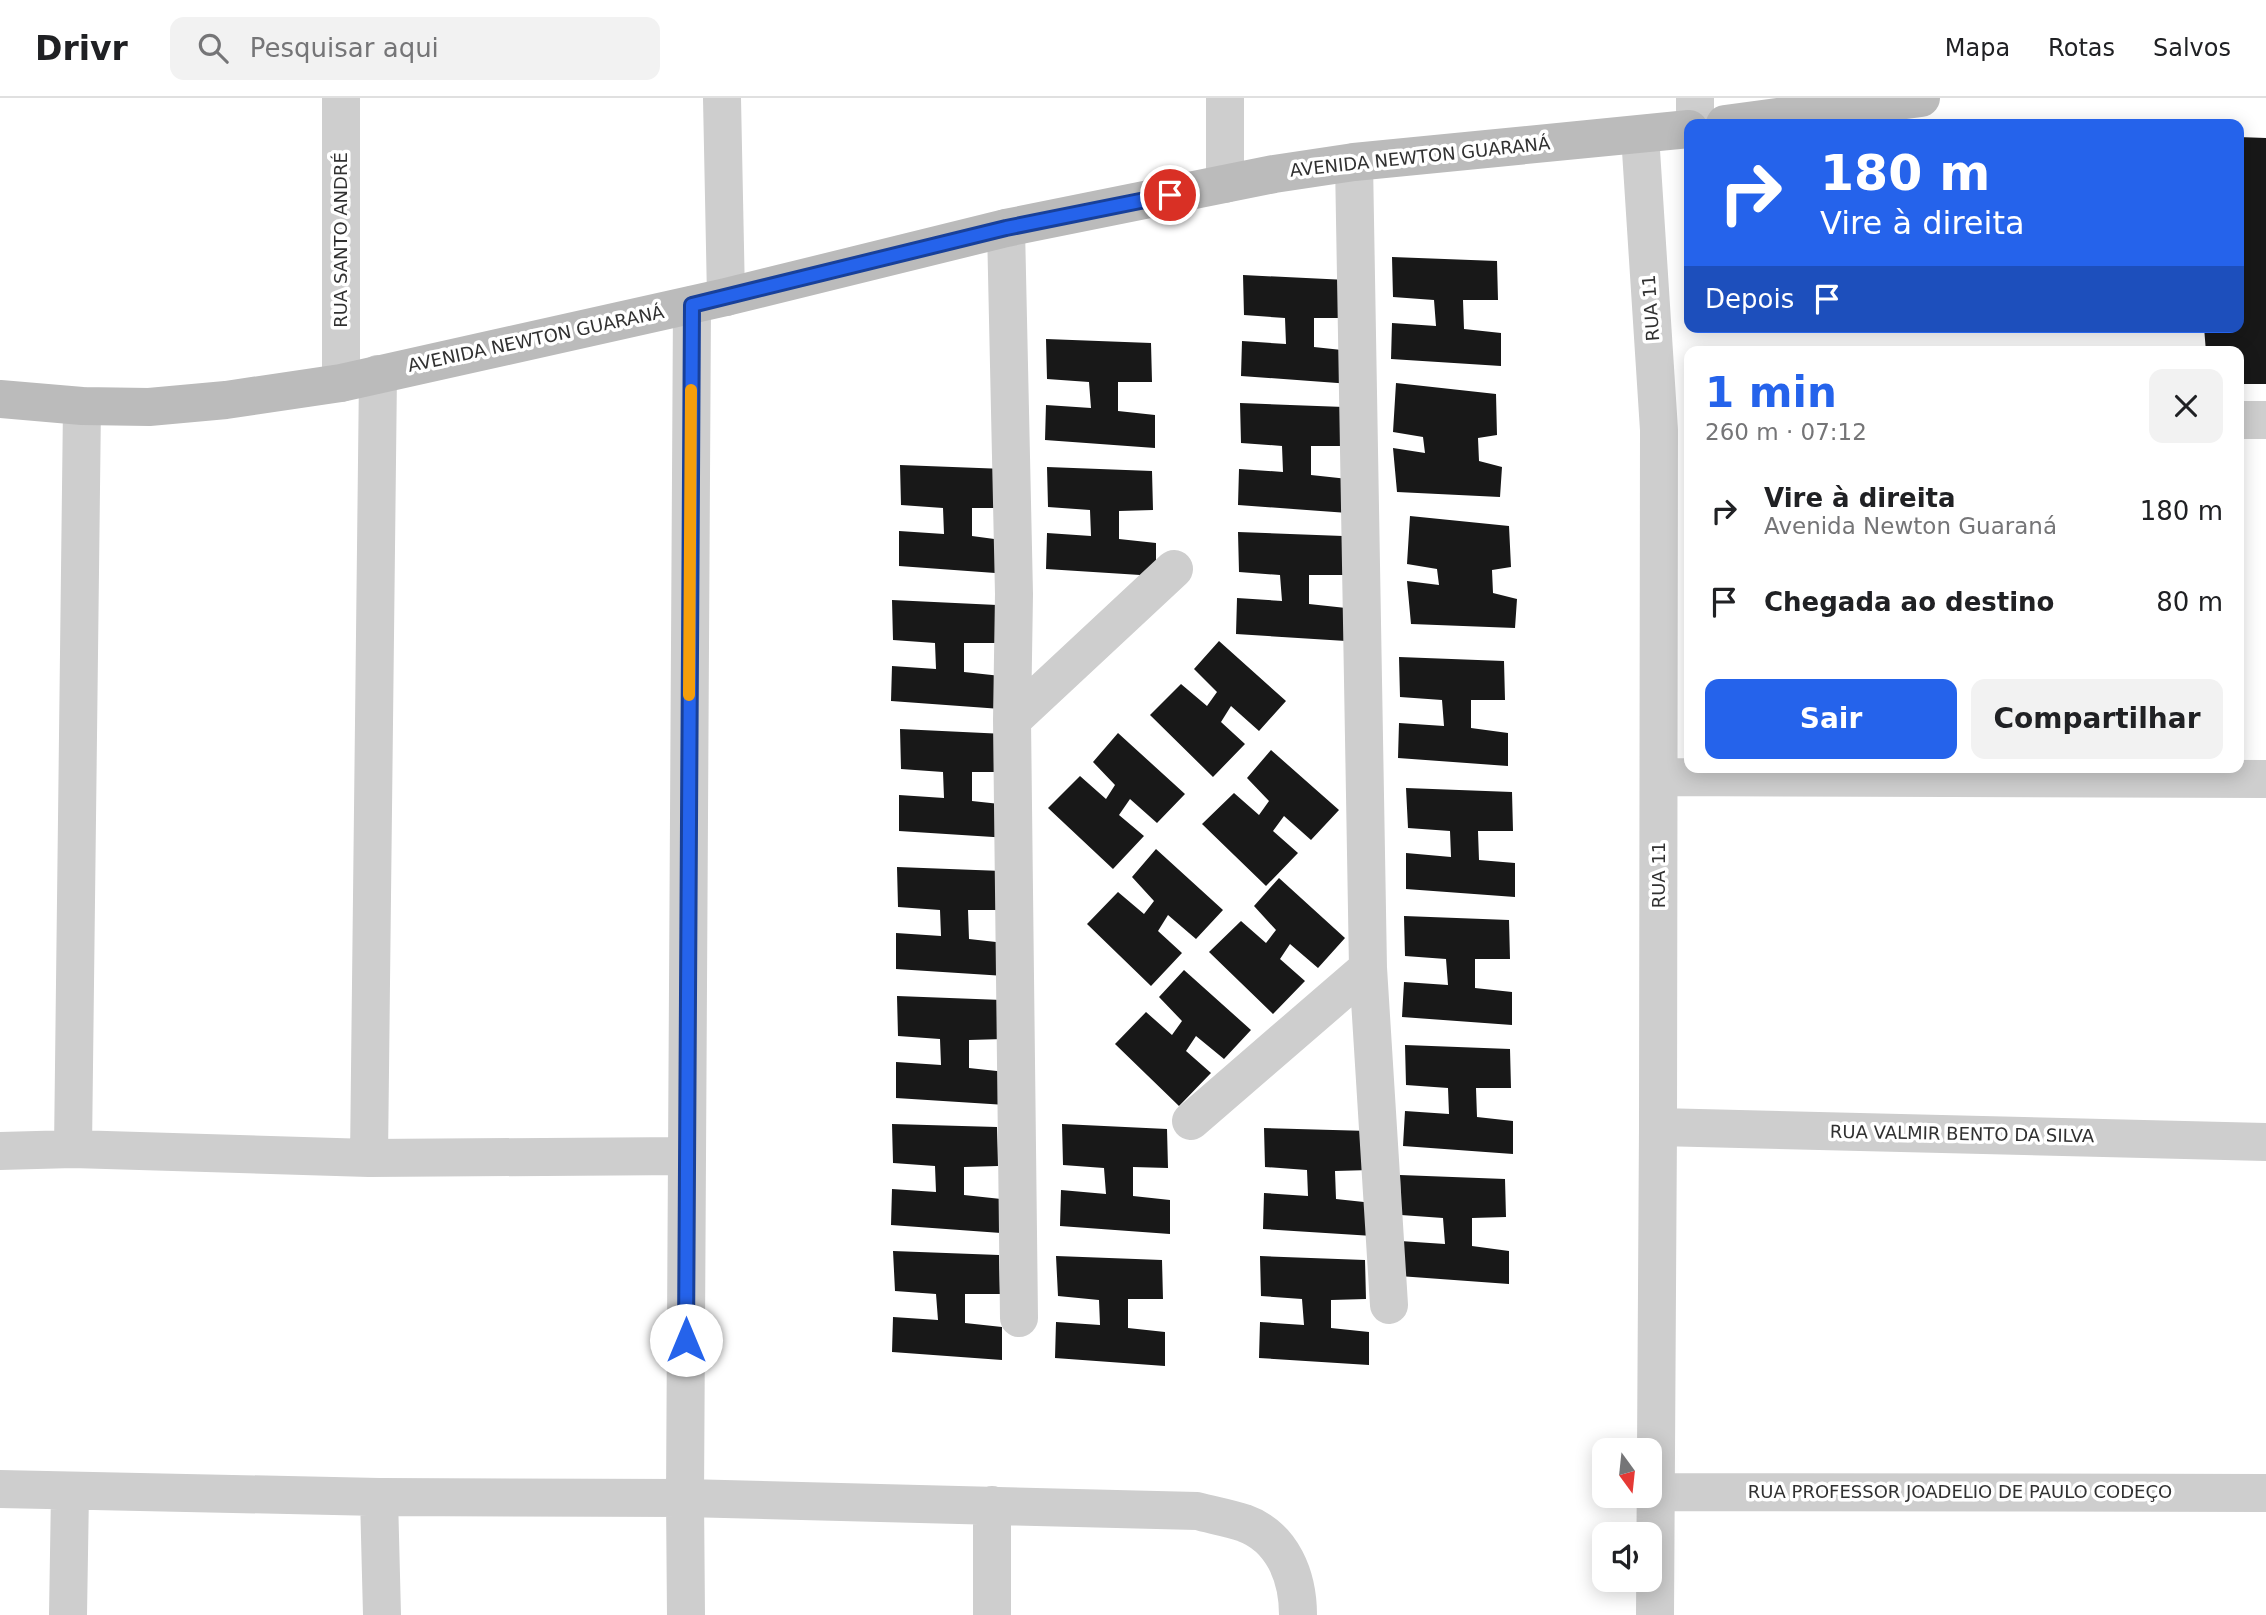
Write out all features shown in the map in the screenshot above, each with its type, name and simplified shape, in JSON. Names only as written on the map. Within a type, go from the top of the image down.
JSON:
[{"type":"main road","points":[[1763,119],[1921,98]]},
{"type":"main road","name":"AVENIDA NEWTON GUARANÁ","points":[[0,399],[82,406],[149,407],[226,400],[341,383],[709,301],[1006,228],[1225,184],[1354,162],[1684,130]]},
{"type":"street","name":"RUA SANTO ANDRÉ","points":[[341,98],[341,383]]},
{"type":"street","points":[[686,1615],[687,1156],[709,301],[722,98]]},
{"type":"street","points":[[1225,98],[1225,184]]},
{"type":"street","points":[[1695,98],[1695,119]]},
{"type":"street","name":"RUA 11","points":[[1640,135],[1674,430],[1659,777],[1655,1438]]},
{"type":"street","points":[[1354,162],[1368,968],[1388,1305]]},
{"type":"street","points":[[1006,228],[1014,594],[1012,720],[1019,1318]]},
{"type":"street","points":[[369,1158],[378,374]]},
{"type":"street","points":[[73,1149],[82,406]]},
{"type":"street","points":[[2244,420],[2266,420]]},
{"type":"street","points":[[1012,720],[1174,569]]},
{"type":"street","points":[[1659,777],[2266,779]]},
{"type":"street","points":[[1191,1121],[1368,968]]},
{"type":"street","name":"RUA VALMIR BENTO DA SILVA","points":[[1658,1127],[2266,1142]]},
{"type":"street","points":[[0,1151],[73,1149],[369,1158],[687,1156]]},
{"type":"street","points":[[0,1489],[379,1497],[685,1498],[1197,1511],[1247,1524],[1277,1544],[1293,1572],[1298,1615]]},
{"type":"street","points":[[68,1615],[70,1492]]},
{"type":"street","name":"RUA PROFESSOR JOADELIO DE PAULO CODEÇO","points":[[1662,1492],[2266,1493]]},
{"type":"street","points":[[379,1497],[382,1615]]},
{"type":"street","points":[[992,1505],[992,1615]]},
{"type":"street","name":"RUA 11","points":[[1654,1508],[1654,1615]]},
{"type":"building","points":[[2244,137],[2266,138],[2266,384],[2244,384],[2244,346],[2206,346],[2204,333],[2244,333]]},
{"type":"building","points":[[1392,257],[1497,261],[1498,300],[1463,300],[1464,329],[1501,333],[1501,366],[1391,359],[1392,323],[1436,326],[1434,300],[1393,297]]},
{"type":"building","points":[[1243,275],[1347,280],[1349,318],[1314,318],[1314,347],[1351,351],[1351,384],[1241,376],[1242,341],[1286,344],[1285,318],[1244,315]]},
{"type":"building","points":[[1046,339],[1151,343],[1152,382],[1118,382],[1118,411],[1155,415],[1155,448],[1045,440],[1046,405],[1091,408],[1089,382],[1047,379]]},
{"type":"building","points":[[1396,383],[1496,394],[1497,435],[1478,438],[1479,461],[1502,467],[1500,497],[1397,492],[1393,448],[1425,453],[1423,437],[1393,432]]},
{"type":"building","points":[[1240,403],[1344,407],[1345,446],[1311,446],[1311,475],[1348,479],[1348,513],[1238,505],[1239,469],[1283,472],[1282,446],[1241,443]]},
{"type":"building","points":[[900,465],[1005,469],[1006,508],[972,508],[972,536],[1009,541],[1009,574],[899,566],[899,531],[944,534],[943,508],[901,505]]},
{"type":"building","points":[[1047,467],[1152,471],[1153,510],[1119,511],[1119,539],[1156,543],[1156,576],[1046,569],[1047,533],[1091,536],[1090,510],[1048,507]]},
{"type":"building","points":[[1410,516],[1509,526],[1511,567],[1492,570],[1493,593],[1517,599],[1515,628],[1411,624],[1407,581],[1439,585],[1437,569],[1407,564]]},
{"type":"building","points":[[1238,532],[1343,536],[1344,575],[1309,575],[1309,604],[1346,608],[1346,641],[1236,634],[1237,598],[1282,601],[1280,575],[1239,572]]},
{"type":"building","points":[[892,600],[997,605],[998,643],[964,643],[964,672],[1001,676],[1001,709],[891,701],[892,666],[936,669],[935,643],[893,640]]},
{"type":"building","points":[[1219,641],[1286,701],[1259,731],[1231,706],[1221,722],[1245,744],[1213,777],[1150,715],[1181,684],[1207,706],[1217,692],[1194,669]]},
{"type":"building","points":[[1399,657],[1504,661],[1505,700],[1471,700],[1471,728],[1508,733],[1508,766],[1398,758],[1399,723],[1444,726],[1442,700],[1400,697]]},
{"type":"building","points":[[900,729],[1005,734],[1006,772],[972,772],[972,801],[1009,805],[1009,838],[899,831],[899,795],[944,798],[943,772],[901,769]]},
{"type":"building","points":[[1118,733],[1185,794],[1157,823],[1130,799],[1119,815],[1144,836],[1113,869],[1048,808],[1080,776],[1106,799],[1115,785],[1093,762]]},
{"type":"building","points":[[1271,750],[1339,810],[1311,840],[1284,816],[1273,831],[1298,853],[1266,886],[1202,824],[1234,793],[1259,815],[1269,801],[1247,778]]},
{"type":"building","points":[[1406,788],[1512,792],[1513,831],[1478,831],[1479,860],[1515,863],[1515,897],[1406,889],[1406,853],[1451,857],[1450,831],[1408,828]]},
{"type":"building","points":[[1156,849],[1223,910],[1196,939],[1168,915],[1158,931],[1182,953],[1151,986],[1087,924],[1118,892],[1144,914],[1154,901],[1132,877]]},
{"type":"building","points":[[897,867],[1002,871],[1003,910],[968,910],[969,939],[1005,943],[1005,976],[896,969],[896,933],[941,936],[940,910],[898,907]]},
{"type":"building","points":[[1279,878],[1345,938],[1318,968],[1290,944],[1280,959],[1305,981],[1273,1014],[1209,952],[1241,921],[1266,943],[1276,930],[1254,906]]},
{"type":"building","points":[[1404,916],[1509,920],[1510,959],[1475,959],[1475,988],[1512,992],[1512,1025],[1402,1017],[1404,982],[1448,985],[1446,959],[1405,956]]},
{"type":"building","points":[[1184,970],[1251,1030],[1224,1059],[1196,1036],[1186,1051],[1211,1073],[1179,1106],[1115,1044],[1146,1012],[1172,1035],[1182,1021],[1159,997]]},
{"type":"building","points":[[897,996],[1002,1000],[1003,1039],[969,1040],[969,1068],[1006,1072],[1006,1105],[896,1098],[896,1062],[941,1065],[940,1039],[898,1036]]},
{"type":"building","points":[[1405,1045],[1510,1049],[1511,1088],[1476,1088],[1477,1117],[1513,1121],[1513,1154],[1403,1146],[1405,1111],[1449,1114],[1448,1088],[1406,1085]]},
{"type":"building","points":[[892,1124],[997,1127],[998,1166],[964,1167],[964,1195],[1001,1199],[1001,1233],[891,1225],[892,1189],[936,1192],[935,1166],[893,1163]]},
{"type":"building","points":[[1062,1124],[1167,1129],[1168,1168],[1133,1167],[1133,1196],[1170,1200],[1170,1234],[1060,1226],[1061,1190],[1106,1194],[1104,1168],[1063,1165]]},
{"type":"building","points":[[1264,1128],[1369,1131],[1370,1170],[1335,1171],[1336,1199],[1373,1203],[1373,1236],[1263,1229],[1264,1193],[1308,1196],[1307,1170],[1265,1167]]},
{"type":"building","points":[[1400,1175],[1505,1179],[1506,1217],[1472,1218],[1472,1246],[1509,1251],[1509,1284],[1399,1276],[1400,1241],[1445,1244],[1443,1218],[1401,1215]]},
{"type":"building","points":[[893,1251],[999,1255],[1000,1294],[965,1294],[965,1323],[1002,1327],[1002,1360],[892,1352],[893,1317],[938,1320],[936,1294],[895,1291]]},
{"type":"building","points":[[1056,1256],[1162,1260],[1163,1299],[1128,1299],[1128,1328],[1165,1332],[1165,1366],[1055,1358],[1056,1322],[1100,1325],[1099,1300],[1058,1296]]},
{"type":"building","points":[[1260,1256],[1365,1260],[1366,1299],[1331,1300],[1331,1328],[1369,1332],[1369,1365],[1259,1358],[1260,1322],[1304,1325],[1302,1299],[1261,1296]]},
{"type":"slow traffic","points":[[689,695],[691,390]]},
{"type":"route","points":[[686,1340],[692,305],[1006,228],[1170,195]]}]
